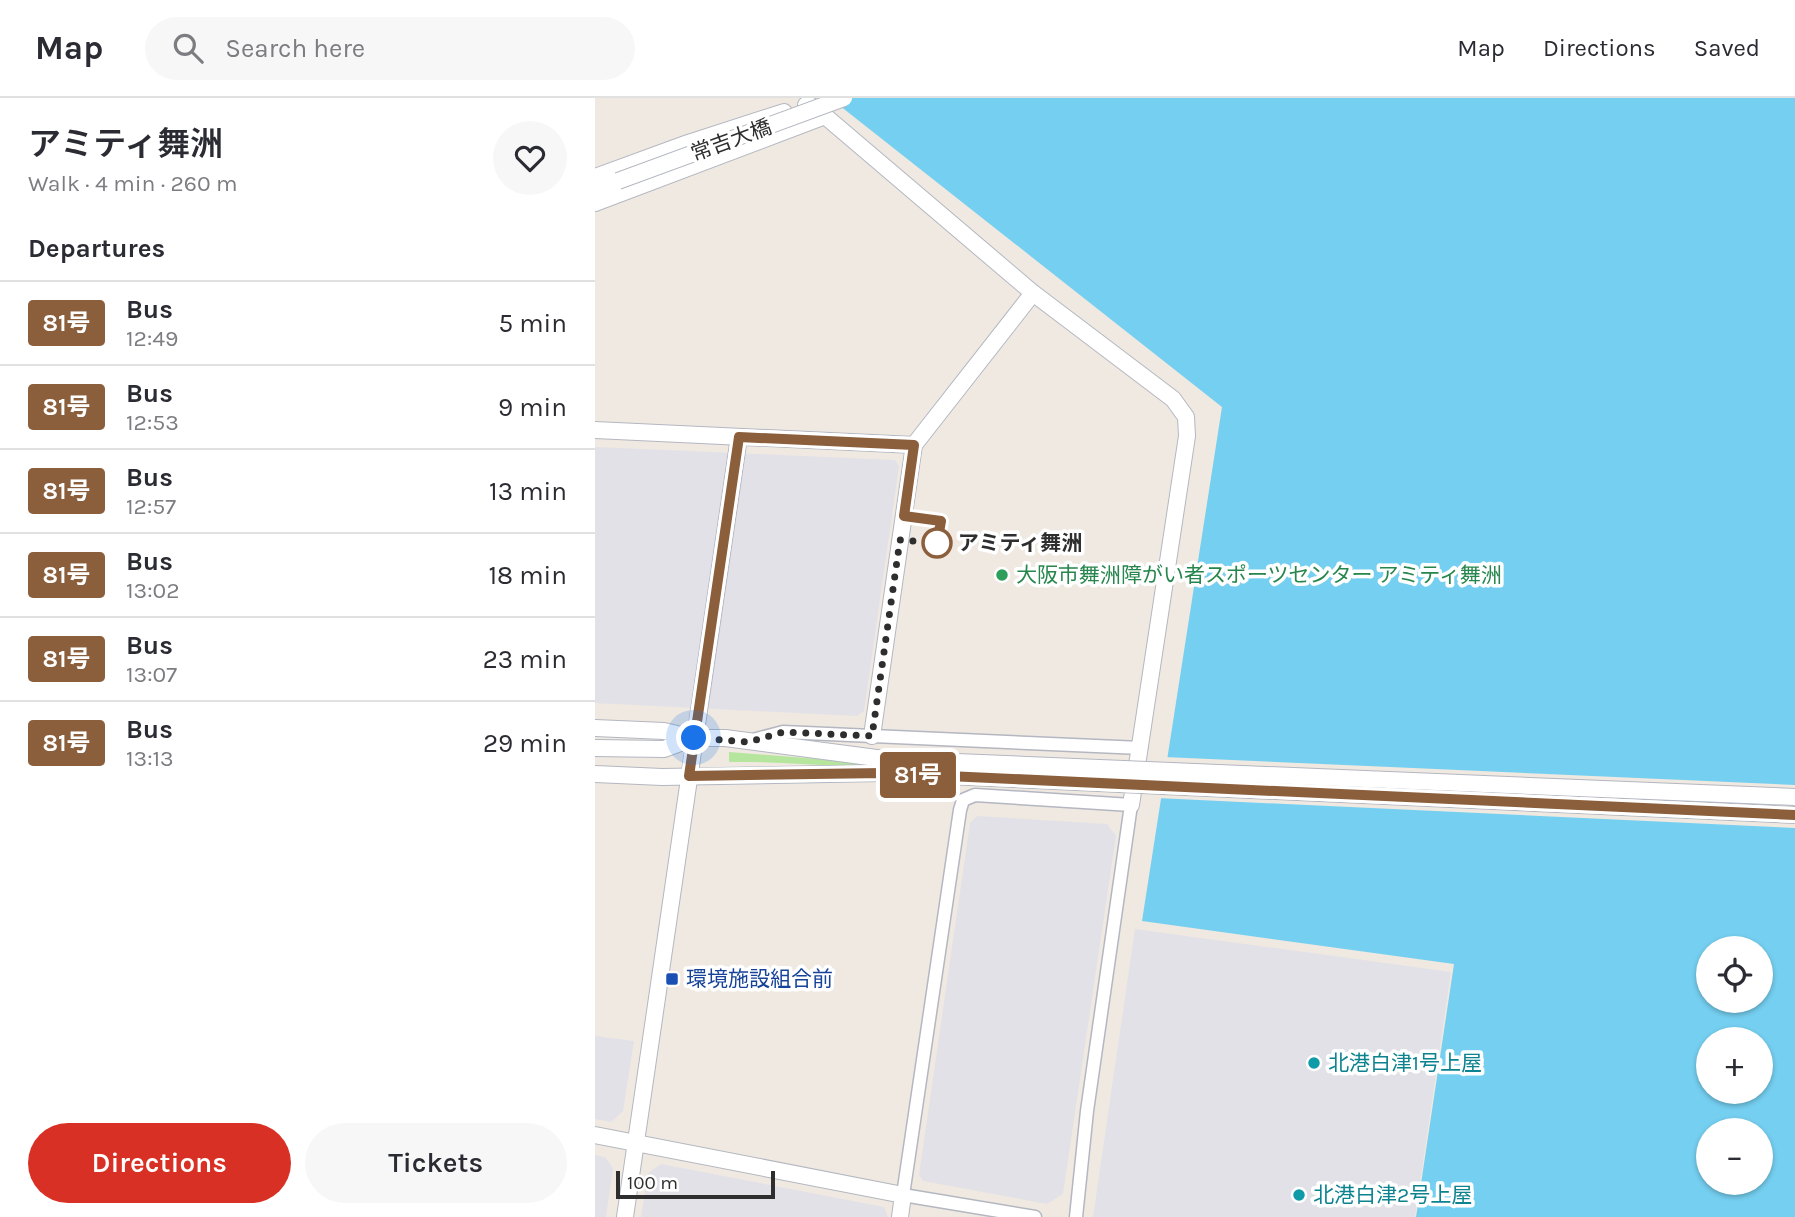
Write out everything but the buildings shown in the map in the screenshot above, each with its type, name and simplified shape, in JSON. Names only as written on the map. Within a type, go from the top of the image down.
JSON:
[{"type":"street","name":"常吉大橋","points":[[595,190],[844,98]]},
{"type":"street","points":[[595,177],[808,104],[1033,293],[1173,399],[1186,417],[1188,436],[1087,1111],[1076,1217]]},
{"type":"street","points":[[595,203],[825,116]]},
{"type":"street","points":[[872,736],[914,445],[1033,293]]},
{"type":"street","points":[[595,430],[914,445]]},
{"type":"street","points":[[625,1217],[739,437]]},
{"type":"street","points":[[595,728],[664,731],[694,738],[749,742],[883,766],[1795,816]]},
{"type":"street","points":[[749,742],[783,732],[1141,748]]},
{"type":"street","points":[[595,748],[664,750],[694,738]]},
{"type":"street","points":[[595,774],[689,776],[883,766],[1795,797]]},
{"type":"street","points":[[900,1217],[964,800],[975,795],[1131,805]]},
{"type":"street","points":[[595,1135],[903,1195],[1035,1217]]},
{"type":"shaded area","points":[[595,447],[895,460],[899,466],[864,711],[857,716],[595,703]]},
{"type":"shaded area","points":[[977,816],[1107,824],[1116,836],[1063,1194],[1047,1204],[923,1181],[919,1175],[970,823]]},
{"type":"shaded area","points":[[1135,929],[1451,972],[1415,1217],[1093,1217]]},
{"type":"shaded area","points":[[595,1036],[634,1041],[623,1111],[611,1122],[595,1119]]},
{"type":"shaded area","points":[[595,1155],[605,1157],[613,1168],[606,1217],[595,1217]]},
{"type":"shaded area","points":[[661,1164],[884,1207],[888,1217],[641,1217],[648,1173]]},
{"type":"green space","points":[[729,752],[880,764],[881,767],[729,762]]},
{"type":"water","points":[[830,98],[1795,98],[1795,1217],[1416,1217],[1454,964],[1142,921],[1222,407]]},
{"type":"pier","points":[[1164,757],[1795,785],[1795,828],[1157,798]]},
{"type":"bus line","name":"81号","points":[[937,543],[941,521],[904,516],[914,445],[739,437],[689,776],[883,773],[1795,815]]},
{"type":"place","name":"アミティ舞洲","points":[[937,543]]},
{"type":"place","name":"大阪市舞洲障がい者スポーツセンター アミティ舞洲","points":[[1002,575]]},
{"type":"place","name":"環境施設組合前","points":[[672,979]]},
{"type":"place","name":"北港白津1号上屋","points":[[1314,1063]]},
{"type":"place","name":"北港白津2号上屋","points":[[1299,1195]]},
{"type":"route","points":[[694,738],[725,738],[749,742],[783,732],[872,736],[900,540],[937,543]]}]
